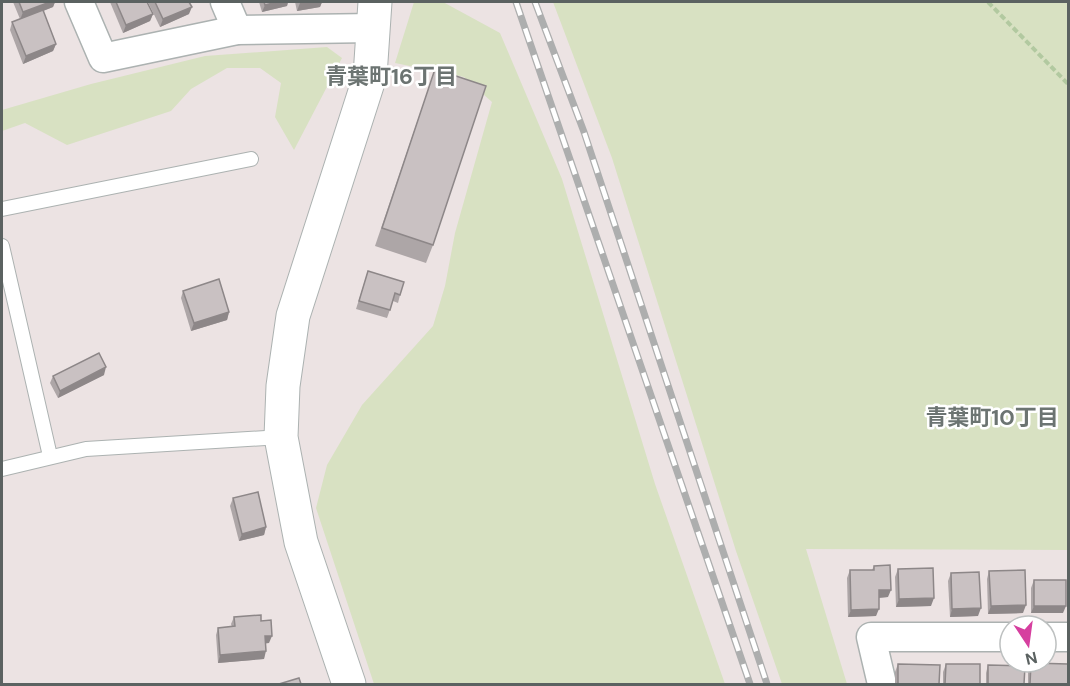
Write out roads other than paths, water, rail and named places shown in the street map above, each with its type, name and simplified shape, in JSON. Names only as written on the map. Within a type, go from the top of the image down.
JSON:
[{"type":"street","points":[[80,2],[103,58],[237,30],[375,15],[370,76],[293,316],[283,386],[281,437],[301,542],[349,684]]},
{"type":"street","points":[[225,2],[237,30]]},
{"type":"street","points":[[882,684],[871,637],[998,637]]},
{"type":"lane","points":[[2,209],[252,159]]},
{"type":"lane","points":[[2,246],[50,456]]},
{"type":"lane","points":[[2,469],[86,448],[281,437]]},
{"type":"railway","points":[[516,2],[750,684]]},
{"type":"railway","points":[[535,2],[584,132],[767,684]]},
{"type":"district","name":"青葉町16丁目","points":[[391,76]]},
{"type":"district","name":"青葉町10丁目","points":[[992,417]]}]
